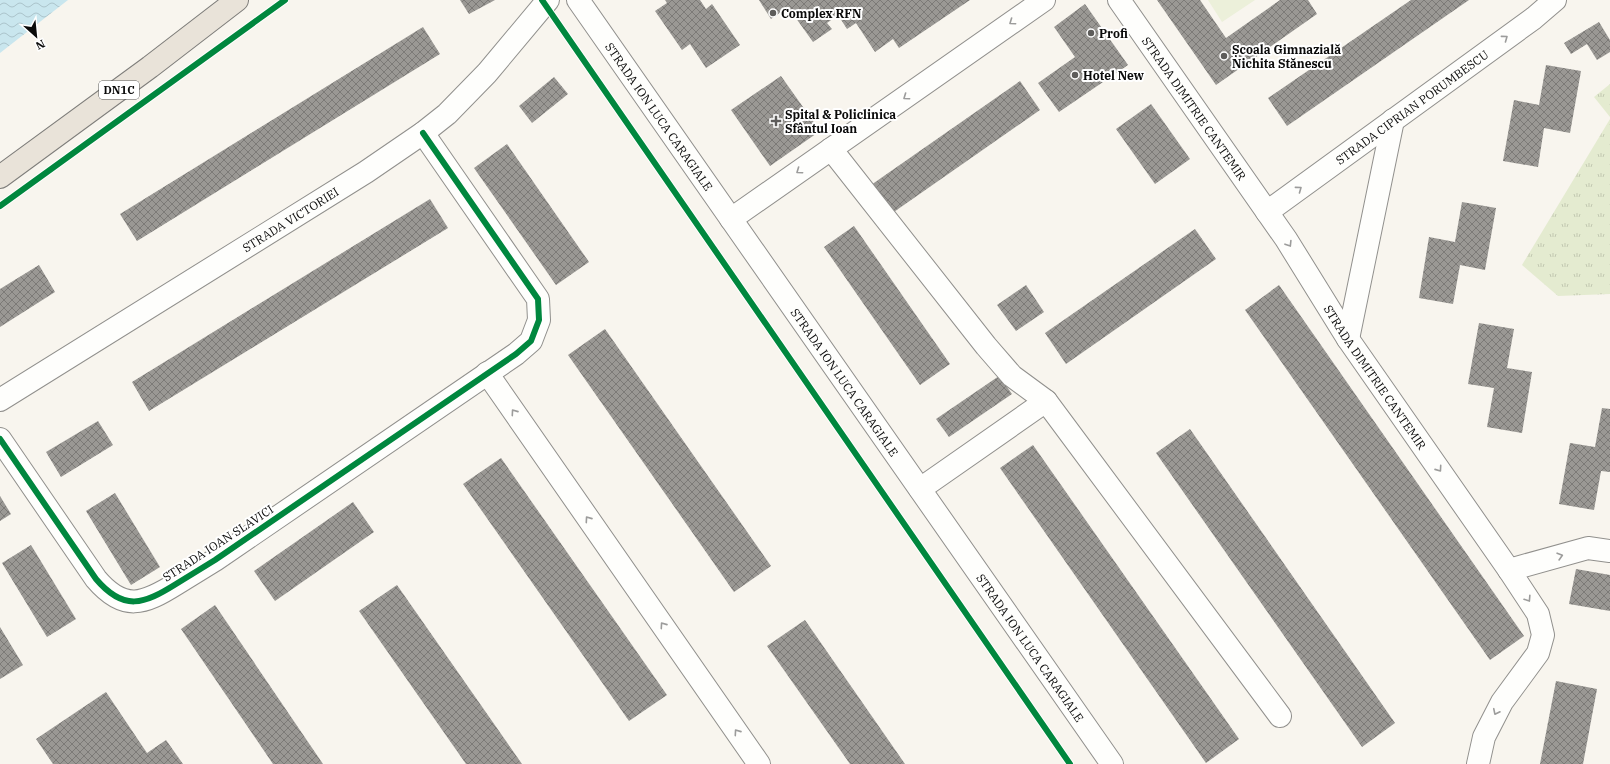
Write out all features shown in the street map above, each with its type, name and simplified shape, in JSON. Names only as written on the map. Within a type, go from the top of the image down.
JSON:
[{"type":"main road","name":"DN1C","points":[[0,177],[150,67],[237,0]]},
{"type":"street","name":"STRADA VICTORIEI","points":[[0,400],[366,172],[423,133],[447,114],[486,74],[548,0]]},
{"type":"street","name":"STRADA ION LUCA CARAGIALE","points":[[578,0],[1112,764]]},
{"type":"street","points":[[731,219],[1044,0]]},
{"type":"street","name":"STRADA DIMITRIE CANTEMIR","points":[[1119,0],[1286,239],[1348,339],[1538,614],[1543,635],[1538,653],[1502,702],[1484,737],[1478,764]]},
{"type":"street","name":"STRADA CIPRIAN PORUMBESCU","points":[[1267,212],[1534,18],[1555,0]]},
{"type":"street","points":[[1348,339],[1393,120]]},
{"type":"street","name":"STRADA IOAN SLAVICI","points":[[0,439],[96,579],[107,592],[127,601],[146,600],[216,560],[516,354],[531,341],[539,320],[538,299],[423,133]]},
{"type":"street","points":[[831,149],[986,346],[1012,376],[1046,401],[1280,716]]},
{"type":"street","points":[[487,373],[759,764]]},
{"type":"street","points":[[920,490],[1046,401]]},
{"type":"street","points":[[1509,570],[1588,548],[1610,535]]},
{"type":"street","points":[[1588,548],[1610,551]]},
{"type":"green space","points":[[1208,0],[1255,0],[1222,22]]},
{"type":"green space","points":[[1610,84],[1610,117],[1594,97]]},
{"type":"green space","points":[[1610,119],[1610,294],[1558,296],[1522,265]]},
{"type":"water","points":[[0,0],[68,0],[0,53]]},
{"type":"building","points":[[460,0],[495,0],[469,14]]},
{"type":"building","points":[[665,0],[700,0],[706,9],[712,4],[740,45],[706,68],[690,44],[682,50],[655,11],[667,3]]},
{"type":"building","points":[[759,0],[970,0],[899,48],[893,39],[875,52],[856,23],[847,29],[838,15],[827,23],[832,29],[813,42],[788,7],[771,19]]},
{"type":"building","points":[[1157,0],[1200,0],[1226,38],[1280,0],[1308,0],[1317,14],[1216,85]]},
{"type":"building","points":[[1411,0],[1469,0],[1287,126],[1268,98]]},
{"type":"building","points":[[1085,4],[1128,65],[1059,112],[1038,83],[1075,57],[1054,27]]},
{"type":"building","points":[[1599,22],[1610,40],[1610,52],[1597,60],[1587,44],[1571,54],[1564,43]]},
{"type":"building","points":[[423,27],[440,54],[137,241],[120,214]]},
{"type":"building","points":[[1546,65],[1581,71],[1570,133],[1544,128],[1538,167],[1503,161],[1514,100],[1539,105]]},
{"type":"building","name":"Spital & Policlinica Sfântul Ioan","points":[[781,76],[820,131],[770,166],[731,110]]},
{"type":"building","points":[[554,77],[568,94],[532,123],[519,106]]},
{"type":"building","points":[[1020,81],[1040,110],[891,214],[871,185]]},
{"type":"building","points":[[1151,104],[1190,159],[1155,184],[1116,129]]},
{"type":"building","points":[[507,144],[589,262],[556,285],[474,168]]},
{"type":"building","points":[[430,199],[448,228],[149,411],[132,382]]},
{"type":"building","points":[[1462,202],[1496,208],[1485,270],[1460,265],[1453,304],[1419,298],[1429,237],[1455,242]]},
{"type":"building","points":[[854,226],[950,364],[920,385],[824,247]]},
{"type":"building","points":[[1195,229],[1216,259],[1066,364],[1045,333]]},
{"type":"building","points":[[39,265],[55,292],[0,327],[0,289]]},
{"type":"building","points":[[1026,285],[1044,312],[1016,331],[997,305]]},
{"type":"building","points":[[1279,285],[1524,636],[1490,660],[1245,310]]},
{"type":"building","points":[[1479,323],[1514,329],[1507,368],[1532,372],[1522,433],[1487,427],[1494,388],[1468,384]]},
{"type":"building","points":[[605,329],[771,566],[734,592],[568,355]]},
{"type":"building","points":[[999,376],[1012,394],[949,437],[936,419]]},
{"type":"building","points":[[1602,408],[1610,409],[1610,472],[1601,471],[1594,510],[1559,504],[1570,443],[1595,447]]},
{"type":"building","points":[[98,421],[113,445],[61,477],[46,452]]},
{"type":"building","points":[[1190,429],[1395,723],[1362,747],[1156,453]]},
{"type":"building","points":[[1033,445],[1239,739],[1206,763],[1000,468]]},
{"type":"building","points":[[501,458],[667,695],[629,721],[463,484]]},
{"type":"building","points":[[115,493],[160,567],[131,585],[86,511]]},
{"type":"building","points":[[0,496],[11,514],[0,521]]},
{"type":"building","points":[[353,502],[374,532],[275,601],[254,571]]},
{"type":"building","points":[[31,545],[76,619],[47,637],[2,563]]},
{"type":"building","points":[[1576,569],[1610,575],[1610,611],[1569,604]]},
{"type":"building","points":[[397,585],[522,764],[466,764],[359,611]]},
{"type":"building","points":[[215,605],[323,764],[273,764],[181,629]]},
{"type":"building","points":[[805,620],[905,764],[850,764],[767,646]]},
{"type":"building","points":[[0,627],[23,665],[0,679]]},
{"type":"building","points":[[1556,681],[1597,689],[1583,764],[1540,764]]},
{"type":"building","points":[[106,692],[147,753],[166,740],[183,764],[53,764],[36,739]]},
{"type":"cycle path","points":[[0,206],[285,0]]},
{"type":"cycle path","points":[[542,0],[1070,764]]},
{"type":"cycle path","points":[[0,439],[96,579],[106,590],[116,597],[134,601],[144,600],[165,591],[215,560],[516,354],[531,341],[539,320],[538,299],[423,133]]},
{"type":"place","name":"Complex RFN","points":[[773,13]]},
{"type":"place","name":"Profi","points":[[1091,33]]},
{"type":"place","name":"Școala Gimnazială Nichita Stănescu","points":[[1224,56]]},
{"type":"place","name":"Hotel New","points":[[1075,75]]},
{"type":"place","name":"Spital & Policlinica Sfântul Ioan","points":[[776,121]]}]
